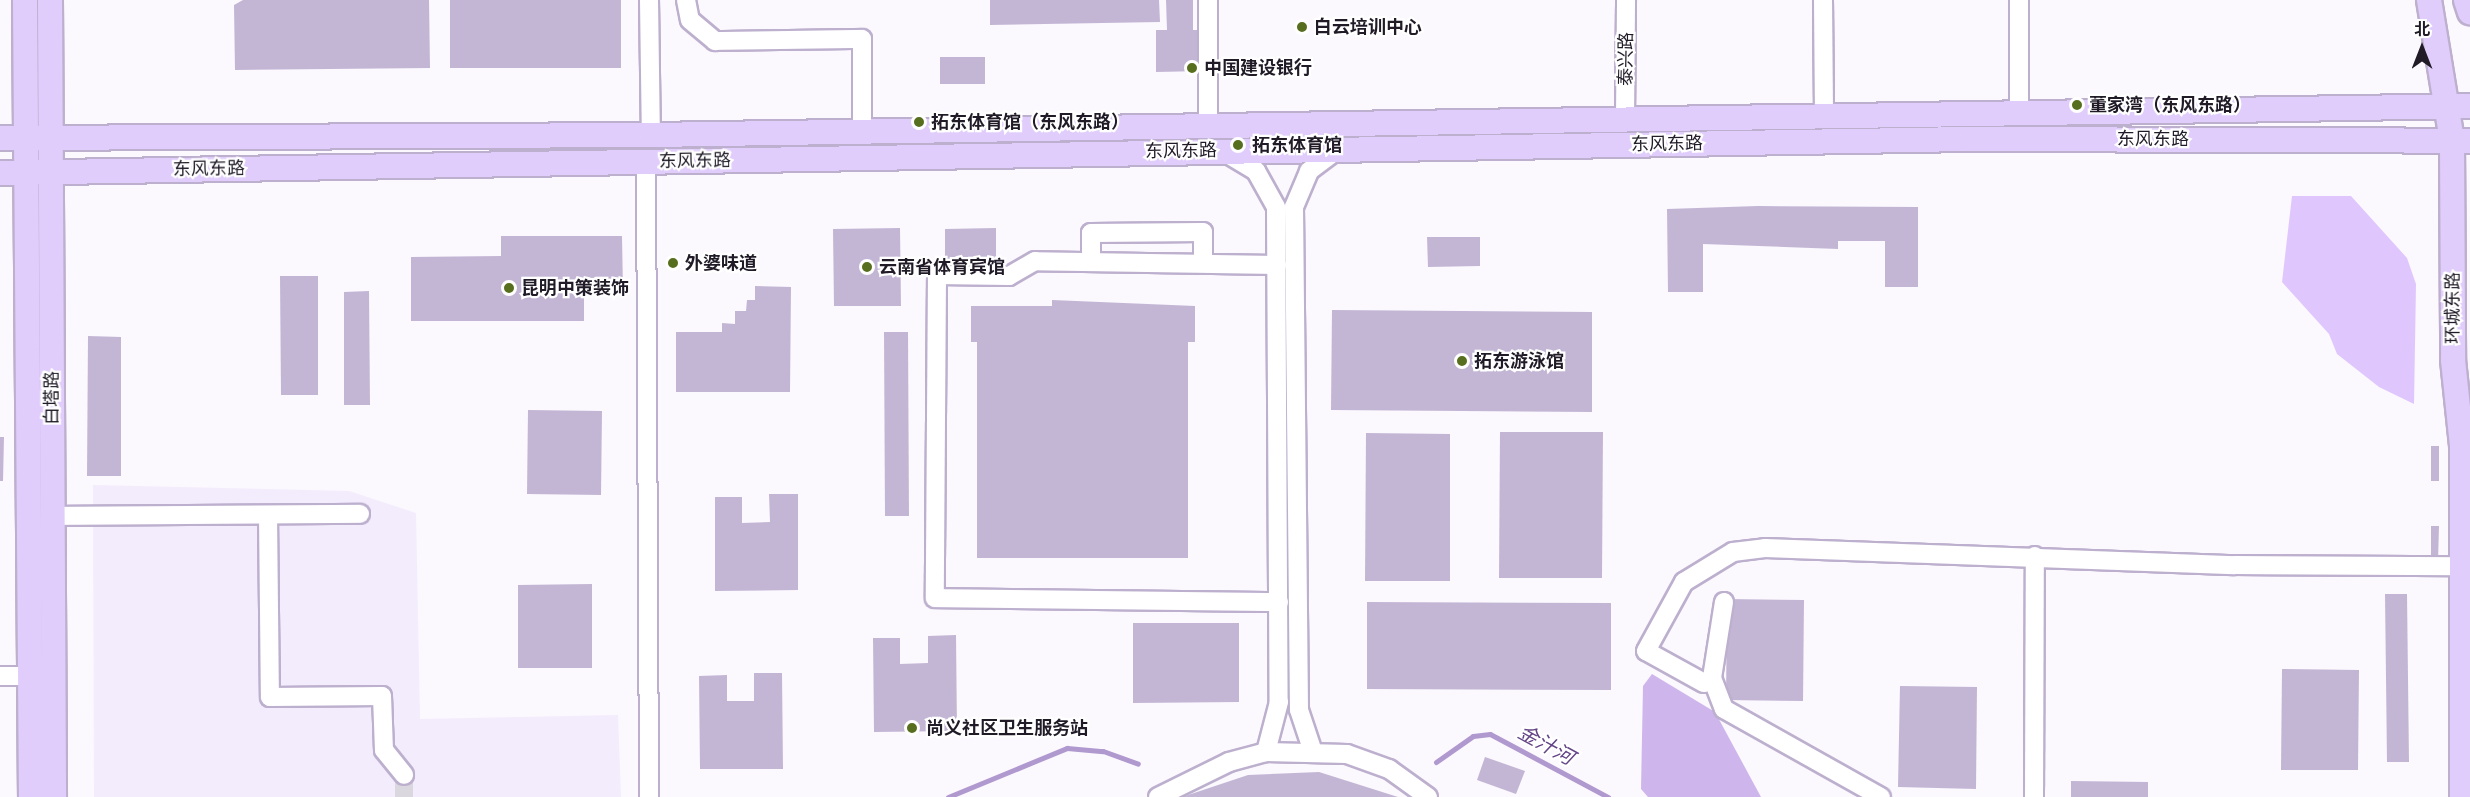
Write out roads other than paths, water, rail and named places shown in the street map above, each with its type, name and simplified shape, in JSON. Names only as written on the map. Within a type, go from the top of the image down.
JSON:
[{"type":"main road","name":"白塔路","points":[[25,0],[31,797]]},
{"type":"main road","name":"白塔路","points":[[50,0],[54,171],[51,516],[54,797]]},
{"type":"main road","name":"环城东路","points":[[2429,0],[2459,106],[2461,141],[2462,797]]},
{"type":"main road","points":[[2466,0],[2470,12]]},
{"type":"main road","name":"东风东路","points":[[0,138],[651,135],[2459,106]]},
{"type":"main road","points":[[1187,150],[1198,137],[1198,125]]},
{"type":"main road","name":"东风东路","points":[[0,173],[1187,150],[1972,139],[2461,141]]},
{"type":"street","points":[[650,0],[651,135]]},
{"type":"street","points":[[686,0],[690,20],[715,41],[862,39],[862,132]]},
{"type":"street","points":[[1198,125],[1208,0]]},
{"type":"street","name":"泰兴路","points":[[1625,119],[1626,0]]},
{"type":"street","points":[[1823,0],[1824,116]]},
{"type":"street","points":[[2019,0],[2019,113]]},
{"type":"street","points":[[1313,752],[1299,710],[1294,207],[1309,171],[1341,148]]},
{"type":"street","points":[[1216,150],[1247,164],[1272,194],[1277,265],[1279,702],[1266,752]]},
{"type":"street","points":[[646,162],[649,797]]},
{"type":"street","points":[[1091,261],[1091,233],[1191,232],[1203,232],[1203,261]]},
{"type":"street","points":[[1277,265],[1203,261],[1035,261],[1009,276],[937,275],[935,598],[1278,602]]},
{"type":"street","points":[[51,516],[360,514]]},
{"type":"street","points":[[268,515],[270,697],[382,696],[384,750],[404,775]]},
{"type":"street","points":[[1704,683],[1646,651],[1684,582],[1733,552],[1765,548],[2462,566]]},
{"type":"street","points":[[2034,797],[2035,556]]},
{"type":"street","points":[[1724,602],[1712,678],[1724,709],[1881,797]]},
{"type":"street","points":[[0,676],[31,676]]},
{"type":"street","points":[[1158,797],[1229,762],[1266,752],[1313,752],[1347,754],[1389,770],[1428,797]]},
{"type":"waterway","name":"金汁河","points":[[1436,762],[1473,736],[1490,734],[1608,797]]},
{"type":"waterway","name":"金汁河","points":[[948,797],[1067,748],[1103,751],[1138,764]]},
{"type":"tunnel","points":[[404,775],[404,797]]},
{"type":"place","name":"白云培训中心","points":[[1302,27]]},
{"type":"place","name":"中国建设银行","points":[[1192,68]]},
{"type":"place","name":"董家湾（东风东路）","points":[[2077,105]]},
{"type":"place","name":"拓东体育馆（东风东路）","points":[[919,122]]},
{"type":"place","name":"拓东体育馆","points":[[1238,145]]},
{"type":"place","name":"外婆味道","points":[[673,263]]},
{"type":"place","name":"云南省体育宾馆","points":[[867,267]]},
{"type":"place","name":"昆明中策装饰","points":[[509,288]]},
{"type":"place","name":"拓东游泳馆","points":[[1462,361]]},
{"type":"place","name":"尚义社区卫生服务站","points":[[912,728]]}]
